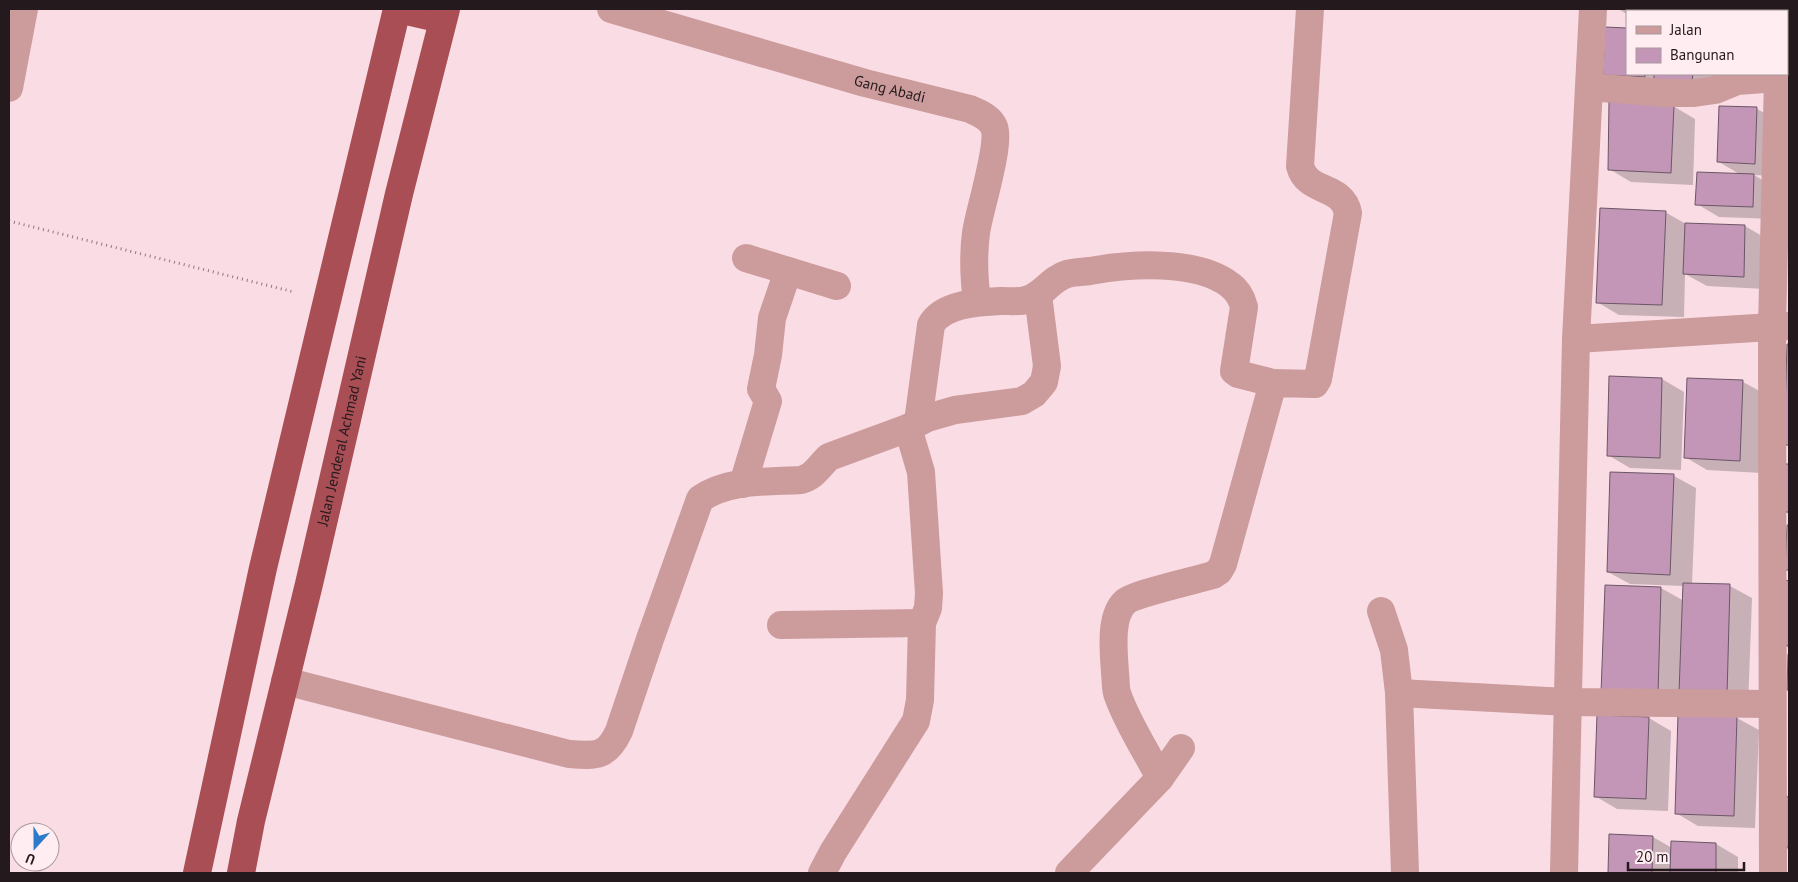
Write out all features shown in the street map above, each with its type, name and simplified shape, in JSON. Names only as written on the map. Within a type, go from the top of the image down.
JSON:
[{"type":"highway","points":[[197,873],[259,587],[398,9],[444,14]]},
{"type":"highway","name":"Jalan Jenderal Achmad Yani","points":[[242,873],[251,821],[311,575],[399,194],[444,14]]},
{"type":"street","points":[[9,88],[24,9]]},
{"type":"street","name":"Gang Abadi","points":[[610,9],[865,83],[970,109],[986,116],[994,125],[996,133],[991,169],[976,232],[973,266],[977,302]]},
{"type":"street","points":[[822,873],[833,852],[916,721],[920,700],[922,623],[928,608],[929,593],[921,472],[913,425],[931,325],[936,317],[977,302],[1025,300],[1038,295],[1050,283],[1066,274],[1108,268],[1162,265],[1200,271],[1231,285],[1242,300],[1244,307],[1234,371],[1238,374],[1273,383],[1315,384],[1318,379],[1348,213],[1346,204],[1338,195],[1309,181],[1302,175],[1300,166],[1310,9]]},
{"type":"street","points":[[1564,873],[1576,339],[1593,9]]},
{"type":"street","points":[[1589,88],[1694,93],[1715,90],[1737,82],[1784,78],[1772,704],[1773,873]]},
{"type":"street","points":[[746,258],[837,286]]},
{"type":"street","points":[[743,484],[768,401],[761,389],[768,354],[772,318],[788,271]]},
{"type":"street","points":[[285,681],[570,754],[590,756],[603,752],[613,744],[620,730],[700,499],[711,491],[743,484],[808,478],[829,457],[913,425],[955,410],[1022,401],[1034,394],[1044,382],[1047,366],[1038,295]]},
{"type":"street","points":[[1576,339],[1780,326]]},
{"type":"street","points":[[1160,778],[1127,717],[1117,694],[1113,644],[1119,612],[1126,602],[1139,596],[1213,575],[1219,571],[1223,564],[1273,383]]},
{"type":"street","points":[[1381,611],[1394,650],[1399,694],[1405,873]]},
{"type":"street","points":[[782,625],[922,623]]},
{"type":"street","points":[[1399,694],[1568,702],[1772,704]]},
{"type":"street","points":[[1069,873],[1160,778],[1181,748]]},
{"type":"path","points":[[9,221],[328,300]]},
{"type":"building","points":[[1762,9],[1784,10],[1714,10]]},
{"type":"building","points":[[1605,27],[1626,28],[1626,75],[1645,75],[1645,77],[1603,75]]},
{"type":"building","points":[[1654,75],[1693,75],[1692,82],[1654,80]]},
{"type":"building","points":[[1609,102],[1674,105],[1671,173],[1608,170]]},
{"type":"building","points":[[1719,106],[1757,107],[1755,164],[1717,162]]},
{"type":"building","points":[[1697,172],[1754,174],[1753,207],[1695,205]]},
{"type":"building","points":[[1600,208],[1666,211],[1662,305],[1596,303]]},
{"type":"building","points":[[1685,223],[1745,225],[1744,277],[1683,274]]},
{"type":"building","points":[[1787,344],[1789,344],[1789,445],[1784,445]]},
{"type":"building","points":[[1609,376],[1662,378],[1660,458],[1607,456]]},
{"type":"building","points":[[1687,378],[1743,380],[1740,461],[1684,458]]},
{"type":"building","points":[[1784,464],[1789,464],[1789,512],[1782,512]]},
{"type":"building","points":[[1610,472],[1674,474],[1670,575],[1607,572]]},
{"type":"building","points":[[1787,525],[1789,525],[1789,570],[1785,570]]},
{"type":"building","points":[[1785,580],[1789,581],[1789,646],[1783,645]]},
{"type":"building","points":[[1683,583],[1730,584],[1727,695],[1679,693]]},
{"type":"building","points":[[1605,585],[1661,587],[1658,695],[1601,693]]},
{"type":"building","points":[[1788,654],[1789,690],[1787,690]]},
{"type":"building","points":[[1678,714],[1737,716],[1734,816],[1675,814]]},
{"type":"building","points":[[1597,715],[1649,717],[1646,799],[1594,797]]},
{"type":"building","points":[[1782,796],[1789,797],[1789,847],[1780,847]]},
{"type":"building","points":[[1609,834],[1653,836],[1652,873],[1608,873]]},
{"type":"building","points":[[1671,841],[1716,843],[1716,873],[1670,873]]}]
